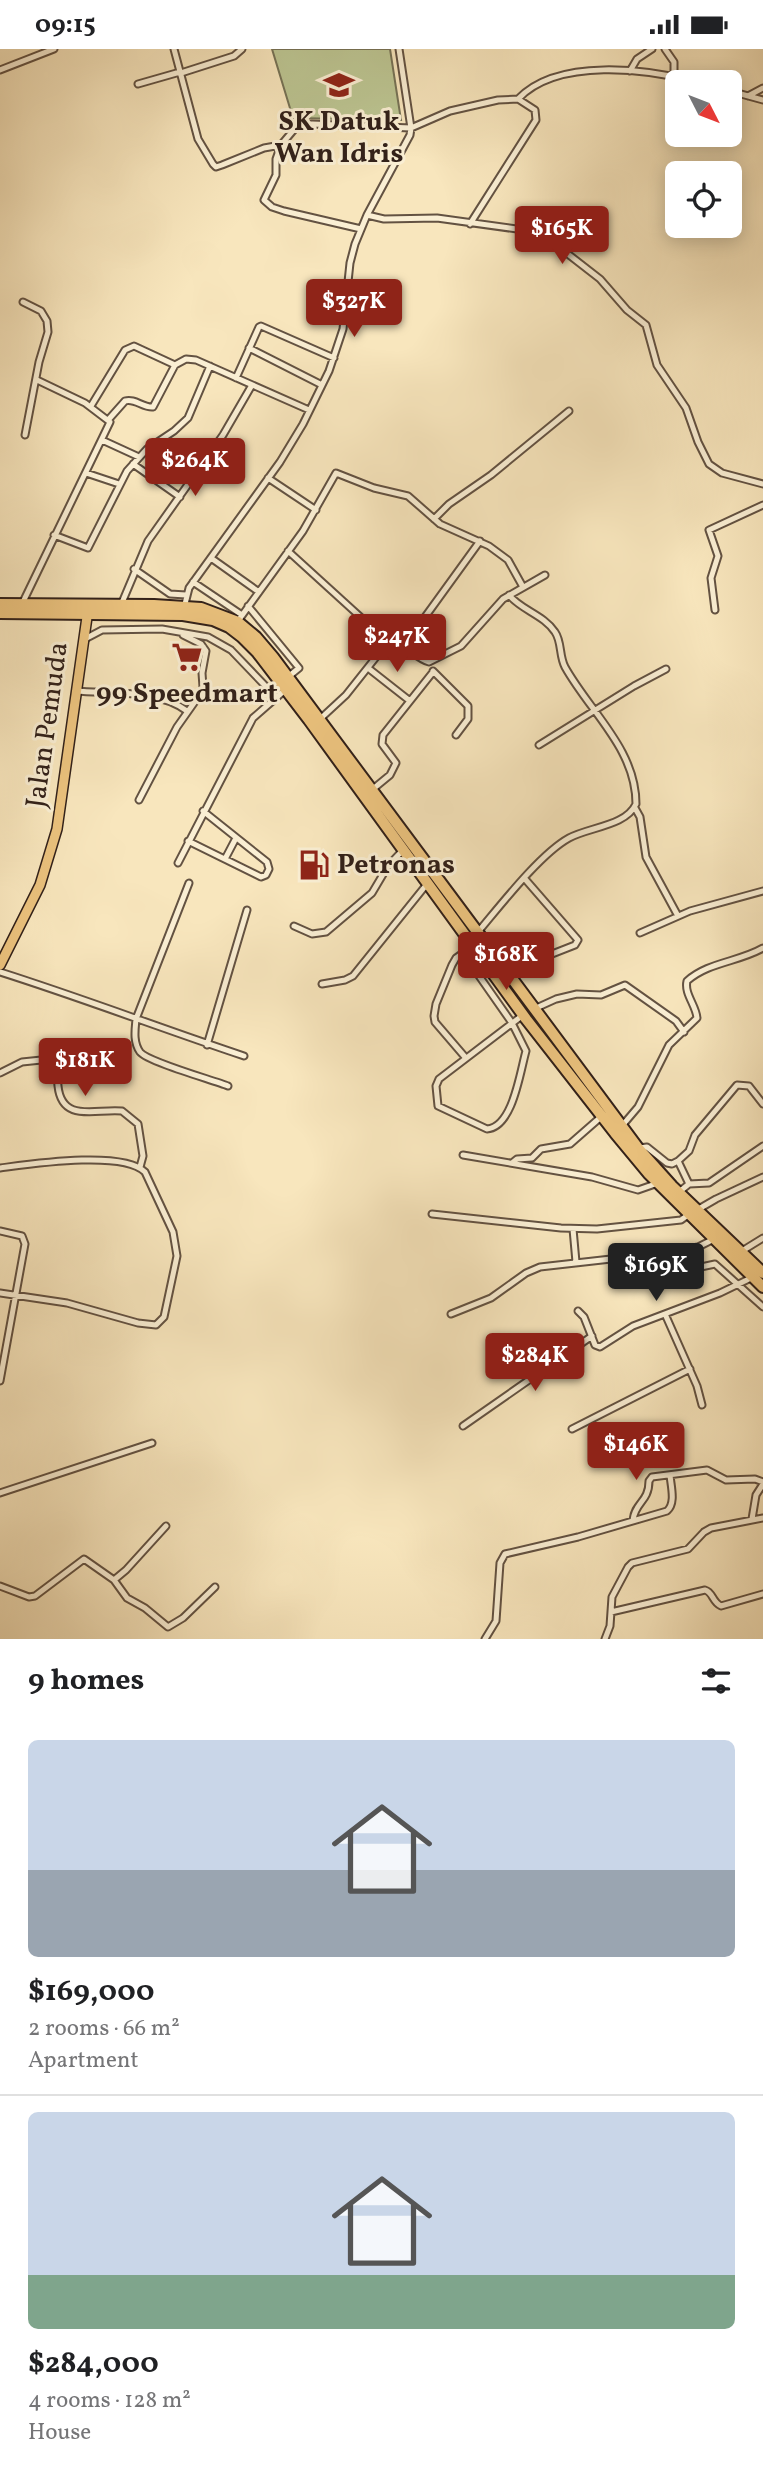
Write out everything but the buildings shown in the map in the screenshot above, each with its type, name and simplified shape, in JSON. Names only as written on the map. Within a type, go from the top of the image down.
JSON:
[{"type":"highway","points":[[0,604],[88,610],[121,605],[184,605],[240,618],[288,677],[477,932],[506,972],[518,997]]},
{"type":"highway","points":[[0,613],[184,605],[229,627],[257,652],[286,689],[473,946],[518,997],[602,1116],[658,1183],[741,1252],[758,1275],[763,1287]]},
{"type":"highway","points":[[531,1015],[638,1148],[679,1192],[714,1239],[758,1275]]},
{"type":"main road","name":"Jalan Pemuda","points":[[0,965],[24,921],[46,869],[62,803],[88,610]]},
{"type":"street","points":[[0,70],[54,49]]},
{"type":"street","points":[[174,49],[198,139],[216,167],[264,148],[281,145]]},
{"type":"street","points":[[138,84],[234,56],[242,49]]},
{"type":"street","points":[[134,569],[184,605],[192,583],[294,439],[322,385],[334,358],[345,320],[350,263],[367,215],[408,141],[411,128],[398,49]]},
{"type":"street","points":[[637,49],[641,55]]},
{"type":"street","points":[[630,71],[641,55],[652,49]]},
{"type":"street","points":[[666,49],[674,62],[674,70]]},
{"type":"street","points":[[362,229],[299,216],[266,204],[264,197],[273,182],[276,155],[292,130],[302,124],[411,128],[432,117],[480,103],[518,99],[552,79],[583,71],[630,71],[665,77]]},
{"type":"street","points":[[748,96],[763,88]]},
{"type":"street","points":[[742,94],[763,100]]},
{"type":"street","points":[[470,223],[536,120],[535,110],[518,99]]},
{"type":"street","points":[[367,215],[384,219],[437,218],[539,234],[600,279],[627,310],[646,325],[657,365],[686,408],[709,464],[722,473],[763,484]]},
{"type":"street","points":[[23,302],[41,311],[47,321],[48,332],[39,362],[25,435]]},
{"type":"street","points":[[236,378],[258,327],[265,326],[334,358]]},
{"type":"street","points":[[90,406],[129,346],[175,365]]},
{"type":"street","points":[[249,348],[322,385]]},
{"type":"street","points":[[22,604],[109,426],[109,419],[125,401],[134,401],[147,408],[153,407],[175,365],[186,359],[196,360],[309,410]]},
{"type":"street","points":[[54,535],[88,548],[119,484],[133,464],[188,418],[210,366]]},
{"type":"street","points":[[37,380],[90,406],[109,419]]},
{"type":"street","points":[[121,605],[149,538],[223,435],[251,385]]},
{"type":"street","points":[[434,519],[449,504],[491,475],[569,411]]},
{"type":"street","points":[[102,440],[139,457]]},
{"type":"street","points":[[133,464],[180,497]]},
{"type":"street","points":[[86,473],[119,484]]},
{"type":"street","points":[[192,583],[240,618],[316,510],[332,476],[338,473],[366,486],[408,496],[448,529],[480,541],[508,560],[523,587]]},
{"type":"street","points":[[268,478],[316,510]]},
{"type":"street","points":[[715,610],[711,579],[718,556],[709,530],[763,505]]},
{"type":"street","points":[[404,646],[480,541]]},
{"type":"street","points":[[288,551],[388,642]]},
{"type":"street","points":[[211,558],[259,592]]},
{"type":"street","points":[[319,720],[346,695],[388,642],[394,641],[429,662],[461,646],[488,614],[509,595],[545,575]]},
{"type":"street","points":[[509,595],[555,631],[565,667],[617,742],[626,761],[636,796],[635,808],[640,817],[646,857],[678,916]]},
{"type":"street","points":[[248,606],[299,668],[288,677]]},
{"type":"street","points":[[83,640],[102,631],[162,629],[208,637],[231,650],[276,697]]},
{"type":"street","points":[[139,800],[187,711],[196,702],[204,687],[201,677],[206,651],[201,644],[179,633]]},
{"type":"street","points":[[429,662],[433,672],[468,706],[468,719],[456,735]]},
{"type":"street","points":[[368,668],[410,701]]},
{"type":"street","points":[[539,745],[646,678],[666,669]]},
{"type":"street","points":[[372,790],[395,768],[395,759],[381,740],[433,672]]},
{"type":"street","points":[[178,863],[253,718],[286,689]]},
{"type":"street","points":[[76,691],[161,698],[187,711]]},
{"type":"street","points":[[477,932],[552,851],[567,839],[624,817],[635,808]]},
{"type":"street","points":[[188,841],[261,877],[266,875],[269,869],[267,862],[203,811]]},
{"type":"street","points":[[225,859],[236,838]]},
{"type":"street","points":[[294,926],[312,934],[326,932],[372,893],[388,866],[403,851]]},
{"type":"street","points":[[506,972],[575,945],[578,940],[525,879]]},
{"type":"street","points":[[188,883],[136,1019],[135,1034],[137,1044],[145,1056],[228,1086]]},
{"type":"street","points":[[323,984],[345,980],[360,969],[380,939],[427,884]]},
{"type":"street","points":[[640,933],[678,916],[763,891]]},
{"type":"street","points":[[207,1045],[247,909]]},
{"type":"street","points":[[465,1057],[435,1022],[433,1016],[452,965],[473,946]]},
{"type":"street","points":[[621,1126],[638,1107],[669,1045],[695,1022],[698,1015],[685,985],[689,978],[722,962],[763,948]]},
{"type":"street","points":[[463,953],[512,1023],[526,1051],[511,1106],[502,1121],[490,1130],[437,1104],[437,1082],[465,1057],[512,1023],[556,999],[577,995],[601,995],[625,985],[676,1021],[684,1032]]},
{"type":"street","points":[[0,972],[244,1056]]},
{"type":"street","points":[[0,1073],[22,1062],[51,1059],[57,1068],[60,1099],[66,1107],[96,1113],[122,1111],[138,1124],[143,1156],[140,1167]]},
{"type":"street","points":[[638,1148],[650,1148],[667,1163],[678,1161],[689,1151],[695,1135],[737,1085],[749,1086],[763,1104]]},
{"type":"street","points":[[512,1163],[517,1159],[532,1159],[541,1149],[569,1144],[602,1116]]},
{"type":"street","points":[[679,1192],[689,1184],[709,1183],[763,1146]]},
{"type":"street","points":[[463,1155],[606,1180],[638,1190],[658,1183]]},
{"type":"street","points":[[0,1168],[107,1160],[140,1167],[159,1199],[175,1244],[175,1263],[161,1323],[151,1325],[67,1303],[0,1293]]},
{"type":"street","points":[[678,1161],[689,1184]]},
{"type":"street","points":[[432,1214],[573,1229],[597,1230],[655,1224],[681,1220],[716,1199],[763,1177]]},
{"type":"street","points":[[573,1229],[576,1262]]},
{"type":"street","points":[[0,1231],[22,1236],[25,1244],[0,1381]]},
{"type":"street","points":[[741,1252],[763,1238]]},
{"type":"street","points":[[452,1314],[491,1298],[526,1273],[540,1268],[673,1252],[698,1247],[714,1239]]},
{"type":"street","points":[[631,1282],[715,1264],[763,1307]]},
{"type":"street","points":[[578,1311],[584,1317],[595,1345],[600,1347],[627,1328],[740,1285],[758,1275]]},
{"type":"street","points":[[665,1314],[697,1386],[702,1405]]},
{"type":"street","points":[[463,1426],[592,1336]]},
{"type":"street","points":[[572,1429],[690,1369]]},
{"type":"street","points":[[0,1493],[152,1443]]},
{"type":"street","points":[[633,1520],[636,1508],[648,1494],[650,1479],[707,1470],[726,1480],[755,1479],[763,1483],[752,1519]]},
{"type":"street","points":[[485,1639],[496,1621],[500,1563],[505,1554],[578,1537],[669,1510],[672,1501],[670,1475]]},
{"type":"street","points":[[605,1639],[610,1626],[611,1602],[617,1585],[630,1565],[688,1549],[706,1530],[763,1518]]},
{"type":"street","points":[[114,1580],[118,1579],[166,1526]]},
{"type":"street","points":[[0,1585],[29,1597],[35,1596],[84,1559],[114,1580],[127,1598],[145,1608],[167,1627],[183,1618],[215,1587]]},
{"type":"street","points":[[611,1612],[705,1590],[710,1592],[715,1603],[721,1605],[763,1594]]},
{"type":"green space","name":"SK Datuk Wan Idris","points":[[272,49],[390,49],[401,120],[293,118]]},
{"type":"place","name":"SK Datuk Wan Idris","points":[[339,85]]},
{"type":"place","name":"99 Speedmart","points":[[187,657]]},
{"type":"place","name":"Petronas","points":[[314,865]]}]
